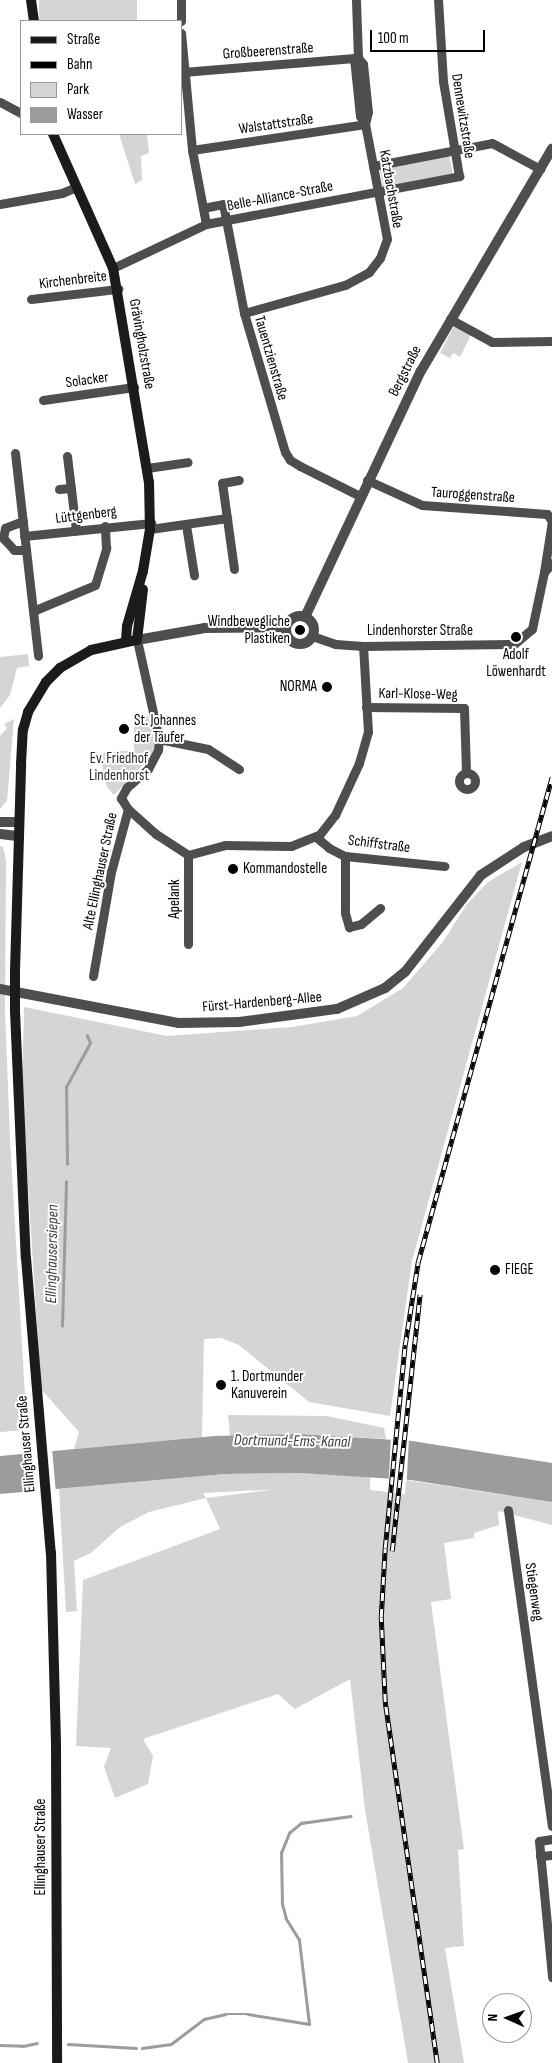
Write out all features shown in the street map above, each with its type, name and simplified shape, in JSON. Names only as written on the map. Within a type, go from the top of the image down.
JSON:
[{"type":"main road","points":[[31,0],[34,20]]},
{"type":"main road","name":"Grävingholzstraße","points":[[53,135],[113,268],[147,468],[151,526],[143,571],[126,626],[132,641]]},
{"type":"main road","name":"Ellinghauser Straße","points":[[57,2063],[56,1745],[47,1502],[22,1178],[15,1012],[17,836],[22,730],[34,700],[60,668],[81,655],[132,641]]},
{"type":"street","points":[[181,0],[181,20]]},
{"type":"street","name":"Katzbachstraße","points":[[244,313],[346,285],[369,272],[380,258],[387,239],[365,124],[360,116],[356,58],[356,0]]},
{"type":"street","name":"Dennewitzstraße","points":[[438,0],[441,61],[460,176]]},
{"type":"street","points":[[182,52],[192,150],[206,224]]},
{"type":"street","name":"Großbeerenstraße","points":[[183,72],[356,58]]},
{"type":"street","points":[[0,102],[20,113]]},
{"type":"street","name":"Walstattstraße","points":[[192,150],[365,124]]},
{"type":"street","points":[[373,166],[495,143],[540,169]]},
{"type":"street","name":"Bergstraße","points":[[305,617],[367,480],[450,319],[540,169],[549,161],[552,149]]},
{"type":"street","name":"Belle-Alliance-Straße","points":[[113,268],[206,224],[460,176]]},
{"type":"street","points":[[0,204],[62,193],[76,187]]},
{"type":"street","name":"Tauentzienstraße","points":[[203,208],[223,204],[244,313],[277,430],[290,460],[360,496]]},
{"type":"street","name":"Kirchenbreite","points":[[31,299],[118,289]]},
{"type":"street","points":[[450,319],[492,342],[552,341]]},
{"type":"street","name":"Solacker","points":[[43,400],[134,387]]},
{"type":"street","points":[[15,453],[38,656]]},
{"type":"street","points":[[67,456],[76,530]]},
{"type":"street","points":[[147,468],[188,462]]},
{"type":"street","points":[[234,569],[222,483],[239,480]]},
{"type":"street","name":"Tauroggenstraße","points":[[367,480],[422,505],[551,517]]},
{"type":"street","points":[[59,489],[71,488]]},
{"type":"street","points":[[544,572],[551,517]]},
{"type":"street","name":"Lüttgenberg","points":[[24,536],[105,526],[186,525],[227,518]]},
{"type":"street","points":[[23,521],[5,528],[4,538],[14,550],[26,550]]},
{"type":"street","points":[[186,525],[194,575]]},
{"type":"street","points":[[32,611],[94,585],[106,548],[105,526]]},
{"type":"street","points":[[544,572],[552,563]]},
{"type":"street","name":"Lindenhorster Straße","points":[[312,636],[335,644],[363,646],[500,646],[514,644],[527,636],[532,629],[544,572]]},
{"type":"street","points":[[305,617],[313,627],[312,636],[306,642],[294,642],[288,636],[286,627],[293,618],[305,617]]},
{"type":"street","points":[[239,769],[208,749],[159,739],[132,641],[205,628],[286,627]]},
{"type":"street","points":[[128,809],[188,855],[225,846],[280,848],[316,837],[334,814],[359,764],[368,732],[363,646]]},
{"type":"street","name":"Karl-Klose-Weg","points":[[366,706],[464,708],[466,773]]},
{"type":"street","name":"Alte Ellinghauser Straße","points":[[93,976],[111,872],[128,809],[121,798],[127,787],[148,769],[158,750],[159,739]]},
{"type":"street","points":[[0,822],[18,822]]},
{"type":"street","points":[[0,834],[17,836]]},
{"type":"street","name":"Fürst-Hardenberg-Allee","points":[[0,989],[178,1023],[239,1022],[337,1009],[386,988],[405,972],[430,942],[464,893],[481,875],[524,847],[552,836]]},
{"type":"street","name":"Schiffstraße","points":[[316,837],[329,848],[345,856],[444,866]]},
{"type":"street","name":"Apelank","points":[[188,855],[188,944]]},
{"type":"street","points":[[345,856],[345,913],[349,927],[361,924],[380,908]]},
{"type":"street","name":"Stiegenweg","points":[[508,1510],[552,1826]]},
{"type":"street","points":[[552,1840],[538,1841],[552,1977]]},
{"type":"street","points":[[540,1856],[552,1855]]},
{"type":"green space","points":[[39,0],[137,0],[137,20],[39,20]]},
{"type":"green space","points":[[119,135],[147,135],[149,153],[141,156],[142,180],[135,184]]},
{"type":"green space","points":[[449,154],[453,174],[383,187],[379,168]]},
{"type":"green space","points":[[454,326],[471,335],[460,357],[453,353],[450,358],[440,353]]},
{"type":"green space","points":[[28,654],[29,666],[17,668],[10,695],[0,708],[0,657]]},
{"type":"green space","name":"Ev. Friedhof Lindenhorst","points":[[134,716],[148,716],[155,739],[154,748],[150,758],[114,795],[107,787],[99,753],[134,750]]},
{"type":"green space","points":[[14,719],[7,801],[0,809],[0,736],[7,728],[4,724]]},
{"type":"green space","points":[[0,846],[3,847],[6,860],[5,1010],[10,1139],[27,1430],[0,1432]]},
{"type":"green space","points":[[522,862],[412,1261],[390,1416],[309,1402],[239,1345],[221,1338],[204,1339],[202,1437],[74,1449],[79,1432],[41,1389],[22,1091],[24,1007],[167,1036],[292,1027],[357,1016],[403,988],[442,943],[467,904],[488,882]]},
{"type":"green space","points":[[228,1415],[327,1416],[384,1428],[386,1439],[300,1434],[230,1436]]},
{"type":"green space","points":[[300,1473],[370,1476],[370,1490],[405,1494],[406,1480],[552,1502],[552,1525],[498,1511],[499,1525],[474,1533],[474,1538],[444,1543],[451,1599],[431,1602],[464,1849],[458,1850],[464,1946],[445,1948],[464,2063],[408,2063],[365,1810],[350,1679],[295,1709],[278,1694],[143,1739],[153,1756],[148,1784],[115,1798],[104,1767],[111,1748],[76,1746],[83,1580],[220,1529],[206,1498],[149,1512],[120,1527],[91,1553],[74,1561],[77,1611],[66,1612],[59,1489],[225,1474]],"holes":[[[263,1490],[271,1490],[206,1498],[203,1493]]]},
{"type":"water","name":"Dortmund-Ems-Kanal","points":[[300,1434],[412,1441],[552,1463],[552,1502],[411,1480],[300,1473],[225,1474],[0,1494],[0,1456],[214,1436]]},
{"type":"pier","points":[[391,1437],[409,1438],[407,1481],[389,1480]]},
{"type":"pier","points":[[52,1448],[56,1491],[36,1493],[32,1450]]},
{"type":"waterway","name":"Ellinghausersiepen","points":[[67,1164],[66,1087],[90,1043],[87,1036]]},
{"type":"waterway","name":"Ellinghausersiepen","points":[[62,1326],[66,1182]]},
{"type":"waterway","points":[[142,2048],[171,2044],[204,2019],[225,2014],[248,2014],[309,2024],[299,1940],[286,1919],[282,1904],[281,1853],[289,1833],[301,1823],[351,1816]]},
{"type":"waterway","points":[[0,2045],[23,2046],[37,2043]]},
{"type":"waterway","points":[[68,2044],[136,2048]]},
{"type":"railway","points":[[437,2063],[385,1702],[381,1617],[385,1548],[405,1345],[418,1262],[552,777]]},
{"type":"railway","points":[[392,1551],[420,1295]]},
{"type":"place","name":"Windbewegliche Plastiken","points":[[300,630]]},
{"type":"place","name":"Adolf Löwenhardt","points":[[516,637]]},
{"type":"place","name":"NORMA","points":[[327,687]]},
{"type":"place","name":"St. Johannes der Täufer","points":[[124,729]]},
{"type":"place","name":"Kommandostelle","points":[[233,869]]},
{"type":"place","name":"FIEGE","points":[[495,1270]]},
{"type":"place","name":"1. Dortmunder Kanuverein","points":[[221,1385]]}]
